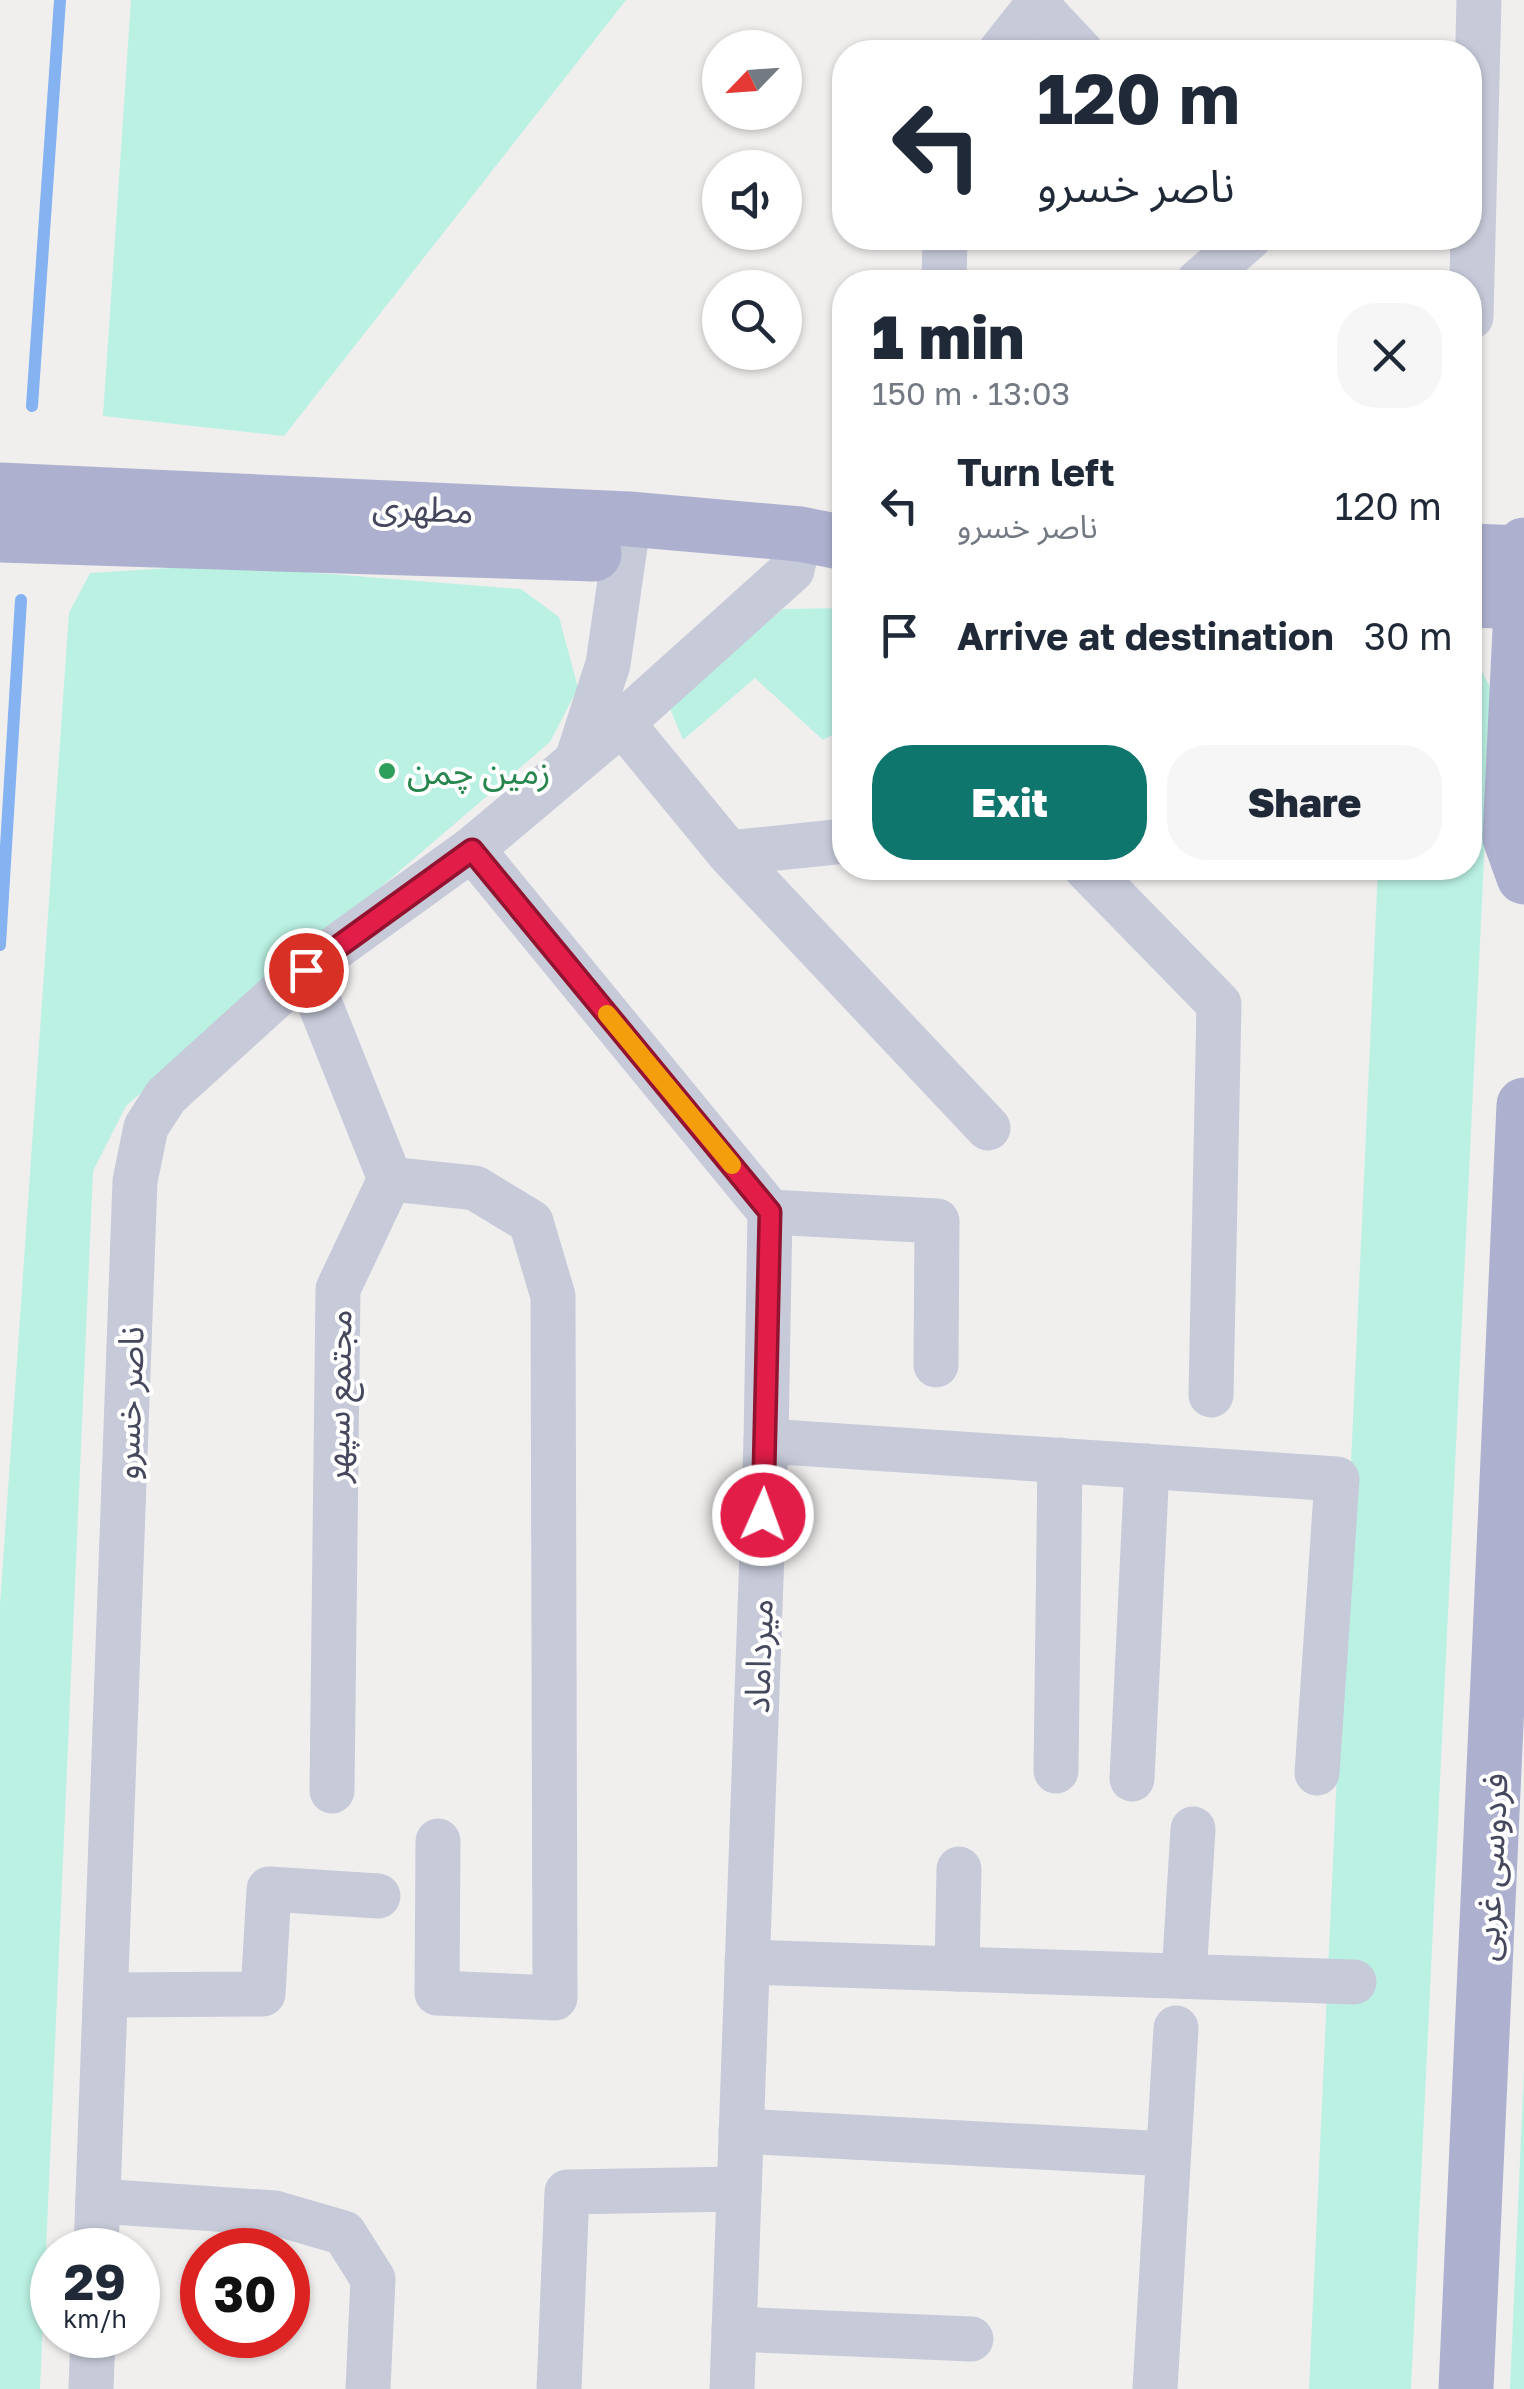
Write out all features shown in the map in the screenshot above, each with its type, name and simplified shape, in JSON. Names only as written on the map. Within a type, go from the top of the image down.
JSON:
[{"type":"main road","points":[[0,460],[22,476],[61,493]]},
{"type":"main road","name":"مطهری","points":[[0,490],[820,552]]},
{"type":"main road","points":[[0,535],[626,537]]},
{"type":"main road","points":[[1524,545],[1513,582],[1510,838],[1524,877]]},
{"type":"main road","points":[[1482,560],[1513,582]]},
{"type":"main road","name":"فردوسی غربی","points":[[1466,2389],[1524,1105]]},
{"type":"street","points":[[1478,40],[1479,0]]},
{"type":"street","points":[[1010,40],[1039,3],[1071,40]]},
{"type":"street","points":[[1212,270],[1236,250]]},
{"type":"street","points":[[577,758],[608,664],[626,537]]},
{"type":"street","name":"ناصر خسرو","points":[[97,2228],[136,1180],[146,1127],[166,1096],[306,970],[472,850],[820,552]]},
{"type":"street","points":[[622,723],[729,853],[988,1128]]},
{"type":"street","points":[[729,853],[832,842]]},
{"type":"street","points":[[472,850],[770,1212],[937,1221],[936,1366]]},
{"type":"street","points":[[1099,880],[1219,1004],[1211,1394]]},
{"type":"street","points":[[306,970],[390,1179],[476,1188],[531,1222],[553,1296],[555,1998],[437,1993],[438,1841]]},
{"type":"street","name":"مجتمع سپهر","points":[[332,1791],[338,1289],[390,1179]]},
{"type":"street","name":"میرداماد","points":[[732,2389],[766,1440],[770,1212]]},
{"type":"street","points":[[766,1440],[1338,1479],[1318,1773]]},
{"type":"street","points":[[1056,1771],[1060,1460]]},
{"type":"street","points":[[1132,1780],[1146,1466]]},
{"type":"street","points":[[1184,1976],[1193,1830]]},
{"type":"street","points":[[957,1969],[958,1869]]},
{"type":"street","points":[[107,1995],[263,1994],[269,1889],[378,1896]]},
{"type":"street","points":[[747,1962],[1354,1982]]},
{"type":"street","points":[[1155,2389],[1176,2028]]},
{"type":"street","points":[[741,2132],[1168,2154]]},
{"type":"street","points":[[559,2389],[568,2192],[739,2189]]},
{"type":"street","points":[[98,2201],[275,2212],[344,2233],[373,2279],[368,2389]]},
{"type":"street","points":[[734,2329],[971,2339]]},
{"type":"street","points":[[91,2389],[92,2358]]},
{"type":"green space","points":[[131,0],[626,0],[284,436],[103,416]]},
{"type":"green space","points":[[217,565],[521,589],[559,617],[578,688],[550,742],[126,1106],[93,1171],[47,2228],[30,2228],[30,2358],[41,2358],[40,2389],[0,2389],[0,1605],[69,613],[90,573]]},
{"type":"green space","points":[[832,608],[832,735],[823,740],[755,678],[683,740],[669,706],[783,609]]},
{"type":"green space","points":[[1482,671],[1492,691],[1411,2389],[1309,2389],[1377,880],[1482,880]]},
{"type":"green space","points":[[1524,2069],[1524,2389],[1510,2389]]},
{"type":"waterway","points":[[32,406],[60,0]]},
{"type":"waterway","points":[[0,945],[21,600]]},
{"type":"slow traffic","points":[[607,1014],[732,1165]]},
{"type":"place","name":"زمین چمن","points":[[387,771]]},
{"type":"route","points":[[306,970],[472,850],[770,1212],[763,1515]]}]
